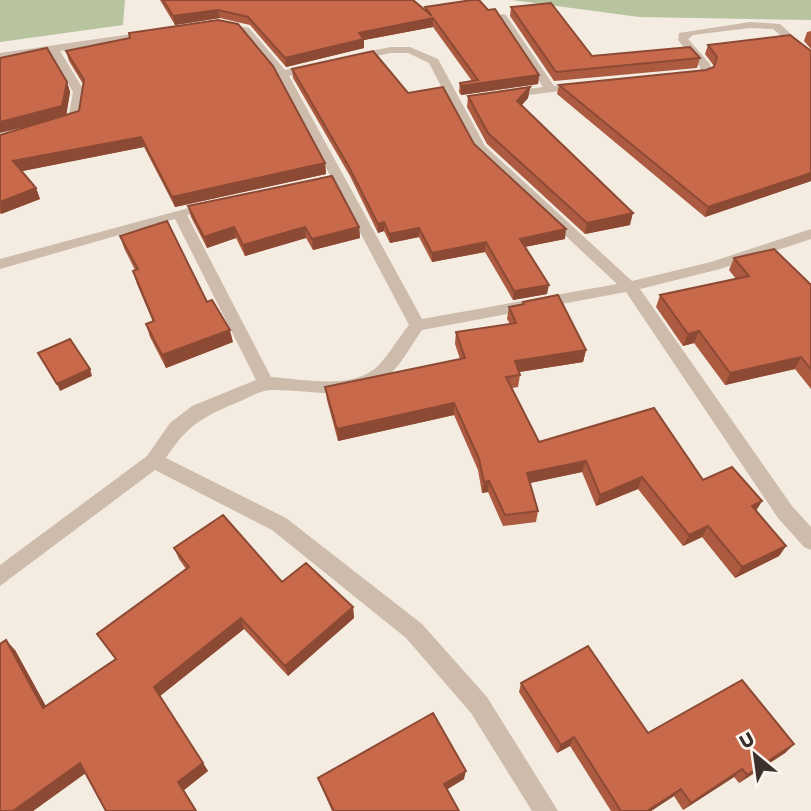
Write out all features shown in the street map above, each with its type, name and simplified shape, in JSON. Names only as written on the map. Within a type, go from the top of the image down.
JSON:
[{"type":"street","points":[[502,17],[550,89]]},
{"type":"street","points":[[206,26],[235,25],[245,30],[282,74],[334,180],[418,325]]},
{"type":"street","points":[[671,77],[706,72],[706,66],[682,40],[683,35],[691,32],[750,25],[776,26],[811,58]]},
{"type":"street","points":[[0,56],[165,32]]},
{"type":"street","points":[[50,127],[74,121],[79,92],[54,49]]},
{"type":"street","points":[[282,74],[391,50],[423,54],[434,61],[463,101],[471,136],[480,148],[631,288],[785,512],[811,541]]},
{"type":"street","points":[[497,96],[591,85]]},
{"type":"street","points":[[0,264],[179,213],[233,201]]},
{"type":"street","points":[[179,213],[266,383]]},
{"type":"street","points":[[0,577],[154,461],[176,428],[198,411],[266,383],[333,387],[354,385],[386,369],[418,325],[631,288],[761,253],[811,234]]},
{"type":"street","points":[[154,461],[279,524],[414,631],[479,705],[546,811]]},
{"type":"green space","points":[[0,0],[125,0],[123,25],[0,42]]},
{"type":"green space","points":[[512,0],[811,0],[811,20],[639,17]]},
{"type":"building","points":[[163,0],[413,0],[432,16],[425,7],[479,0],[488,10],[495,9],[539,75],[461,86],[460,83],[478,80],[433,18],[359,33],[364,39],[285,58],[248,17],[218,10],[173,16]]},
{"type":"building","points":[[551,3],[592,56],[690,47],[700,58],[556,72],[511,7]]},
{"type":"building","points":[[218,20],[238,24],[273,66],[325,163],[172,197],[141,137],[13,161],[36,188],[0,202],[0,135],[79,111],[84,80],[66,51],[130,38],[129,33]]},
{"type":"building","points":[[790,35],[811,51],[811,173],[708,207],[559,85],[706,70],[714,67],[717,57],[708,45]]},
{"type":"building","points":[[47,48],[67,82],[62,106],[0,122],[0,58]]},
{"type":"building","points":[[373,51],[408,93],[443,87],[474,144],[566,229],[520,239],[549,285],[514,291],[486,242],[432,253],[419,228],[389,234],[384,222],[378,224],[349,167],[292,69]]},
{"type":"building","points":[[530,87],[517,101],[633,213],[587,223],[488,133],[468,96]]},
{"type":"building","points":[[332,176],[359,227],[312,239],[305,227],[243,245],[234,227],[204,237],[188,206]]},
{"type":"building","points":[[167,221],[207,302],[212,300],[230,330],[162,355],[146,324],[154,321],[133,271],[138,269],[120,236]]},
{"type":"building","points":[[774,249],[811,285],[811,369],[801,357],[730,373],[699,331],[688,334],[660,295],[749,276],[734,258]]},
{"type":"building","points":[[558,295],[586,350],[515,361],[520,375],[506,377],[539,442],[654,408],[703,480],[732,467],[762,501],[752,506],[786,546],[742,567],[708,526],[689,535],[642,477],[600,495],[586,461],[527,473],[538,511],[505,515],[489,481],[484,482],[479,459],[454,403],[337,429],[325,387],[465,358],[456,332],[516,323],[509,307]]},
{"type":"building","points":[[70,339],[90,369],[57,384],[38,353]]},
{"type":"building","points":[[223,515],[282,582],[306,563],[353,607],[285,666],[241,618],[154,687],[203,763],[178,782],[196,811],[106,811],[80,763],[13,811],[0,811],[0,644],[6,640],[43,708],[116,659],[97,634],[189,567],[174,548]]},
{"type":"building","points":[[588,646],[648,733],[742,680],[794,744],[747,775],[742,769],[691,803],[681,789],[647,811],[621,811],[574,737],[561,745],[521,683]]},
{"type":"building","points":[[433,713],[466,771],[444,784],[459,811],[334,811],[318,778]]}]
